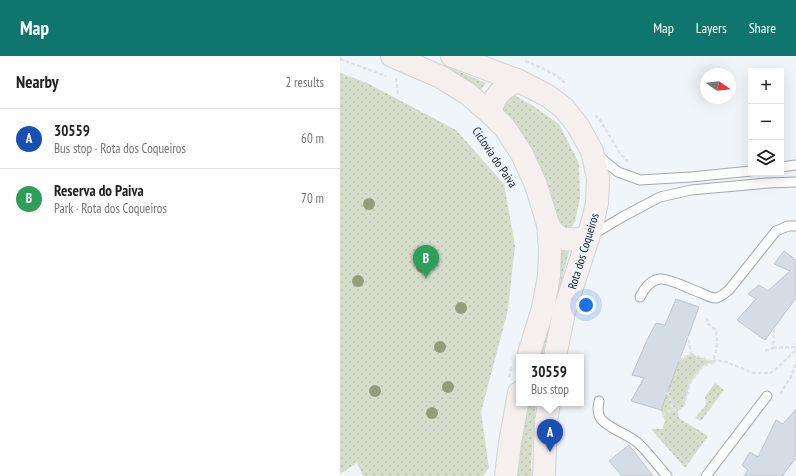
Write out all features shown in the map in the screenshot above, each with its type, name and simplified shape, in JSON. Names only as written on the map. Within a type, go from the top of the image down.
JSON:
[{"type":"main road","name":"Rota dos Coqueiros","points":[[452,56],[493,68],[520,70],[548,96],[564,108],[578,126],[592,151],[598,178],[593,220],[564,312],[556,354]]},
{"type":"main road","name":"Rota dos Coqueiros","points":[[390,66],[441,77],[468,94],[483,121],[505,128],[522,154],[536,185],[548,224],[550,250],[549,276],[543,308],[524,354]]},
{"type":"main road","points":[[483,121],[498,94],[520,70]]},
{"type":"main road","points":[[548,224],[556,235],[565,239],[588,238]]},
{"type":"main road","points":[[506,476],[514,386]]},
{"type":"main road","points":[[544,476],[546,422],[549,406]]},
{"type":"lane","points":[[592,151],[618,172],[640,180],[748,171]]},
{"type":"lane","points":[[784,167],[796,165]]},
{"type":"lane","points":[[588,238],[624,216],[660,197],[691,190],[796,182]]},
{"type":"lane","points":[[640,297],[645,288],[652,282],[660,279],[708,296],[716,298],[722,296],[729,290],[776,231],[788,226],[796,226]]},
{"type":"lane","points":[[706,476],[767,396]]},
{"type":"lane","points":[[599,401],[598,411],[602,420],[612,428],[638,443],[667,476]]},
{"type":"path","points":[[340,59],[390,66]]},
{"type":"path","points":[[520,70],[542,68],[562,80],[570,89]]},
{"type":"path","points":[[395,79],[402,82]]},
{"type":"path","points":[[590,111],[600,120],[620,153],[633,166]]},
{"type":"path","name":"Ciclovia do Paiva","points":[[483,121],[484,137],[511,178]]},
{"type":"path","points":[[707,316],[707,323],[716,330],[718,342],[712,363]]},
{"type":"path","points":[[773,348],[774,328]]},
{"type":"path","points":[[688,336],[691,354]]},
{"type":"path","points":[[672,408],[678,410],[684,406],[690,383],[703,366],[716,360],[726,362],[753,373],[770,373],[795,351],[794,347],[796,342]]},
{"type":"path","points":[[766,351],[773,348],[794,347]]},
{"type":"path","points":[[679,360],[691,354],[712,363]]},
{"type":"path","points":[[778,396],[791,377],[796,363]]},
{"type":"path","points":[[667,392],[672,408]]},
{"type":"path","points":[[663,416],[672,408]]},
{"type":"green space","points":[[410,56],[421,56],[486,83],[476,97]]},
{"type":"green space","points":[[340,73],[367,83],[456,130],[504,184],[515,246],[508,310],[481,412],[489,468],[483,476],[363,476],[357,463],[340,474]]},
{"type":"green space","points":[[514,95],[532,105],[559,124],[579,163],[580,198],[575,222],[572,227],[566,230],[557,228],[492,110],[502,98]]},
{"type":"green space","points":[[554,249],[569,252],[544,354],[536,354]]},
{"type":"green space","points":[[691,354],[708,360],[716,360],[703,366],[699,371],[690,383],[684,406],[678,410],[679,418],[708,436],[685,468],[651,429],[662,429],[665,421],[661,410],[679,360]]},
{"type":"green space","points":[[715,383],[724,390],[701,421],[695,418],[706,405],[705,397]]},
{"type":"green space","points":[[524,406],[536,406],[531,464],[532,476],[515,476]]},
{"type":"building","points":[[784,251],[796,260],[796,298],[765,340],[737,320],[756,299],[748,294],[759,285],[768,291],[790,271],[774,264]]},
{"type":"building","points":[[676,299],[699,307],[661,410],[631,401],[644,378],[632,375],[656,323],[665,325]]},
{"type":"building","points":[[796,409],[796,458],[782,476],[744,476],[748,470],[742,465],[750,452],[758,457],[776,420],[783,424]]},
{"type":"building","points":[[629,445],[653,476],[622,476],[609,461]]},
{"type":"place","name":"Reserva do Paiva","points":[[426,278]]},
{"type":"place","name":"30559","points":[[550,452]]}]
